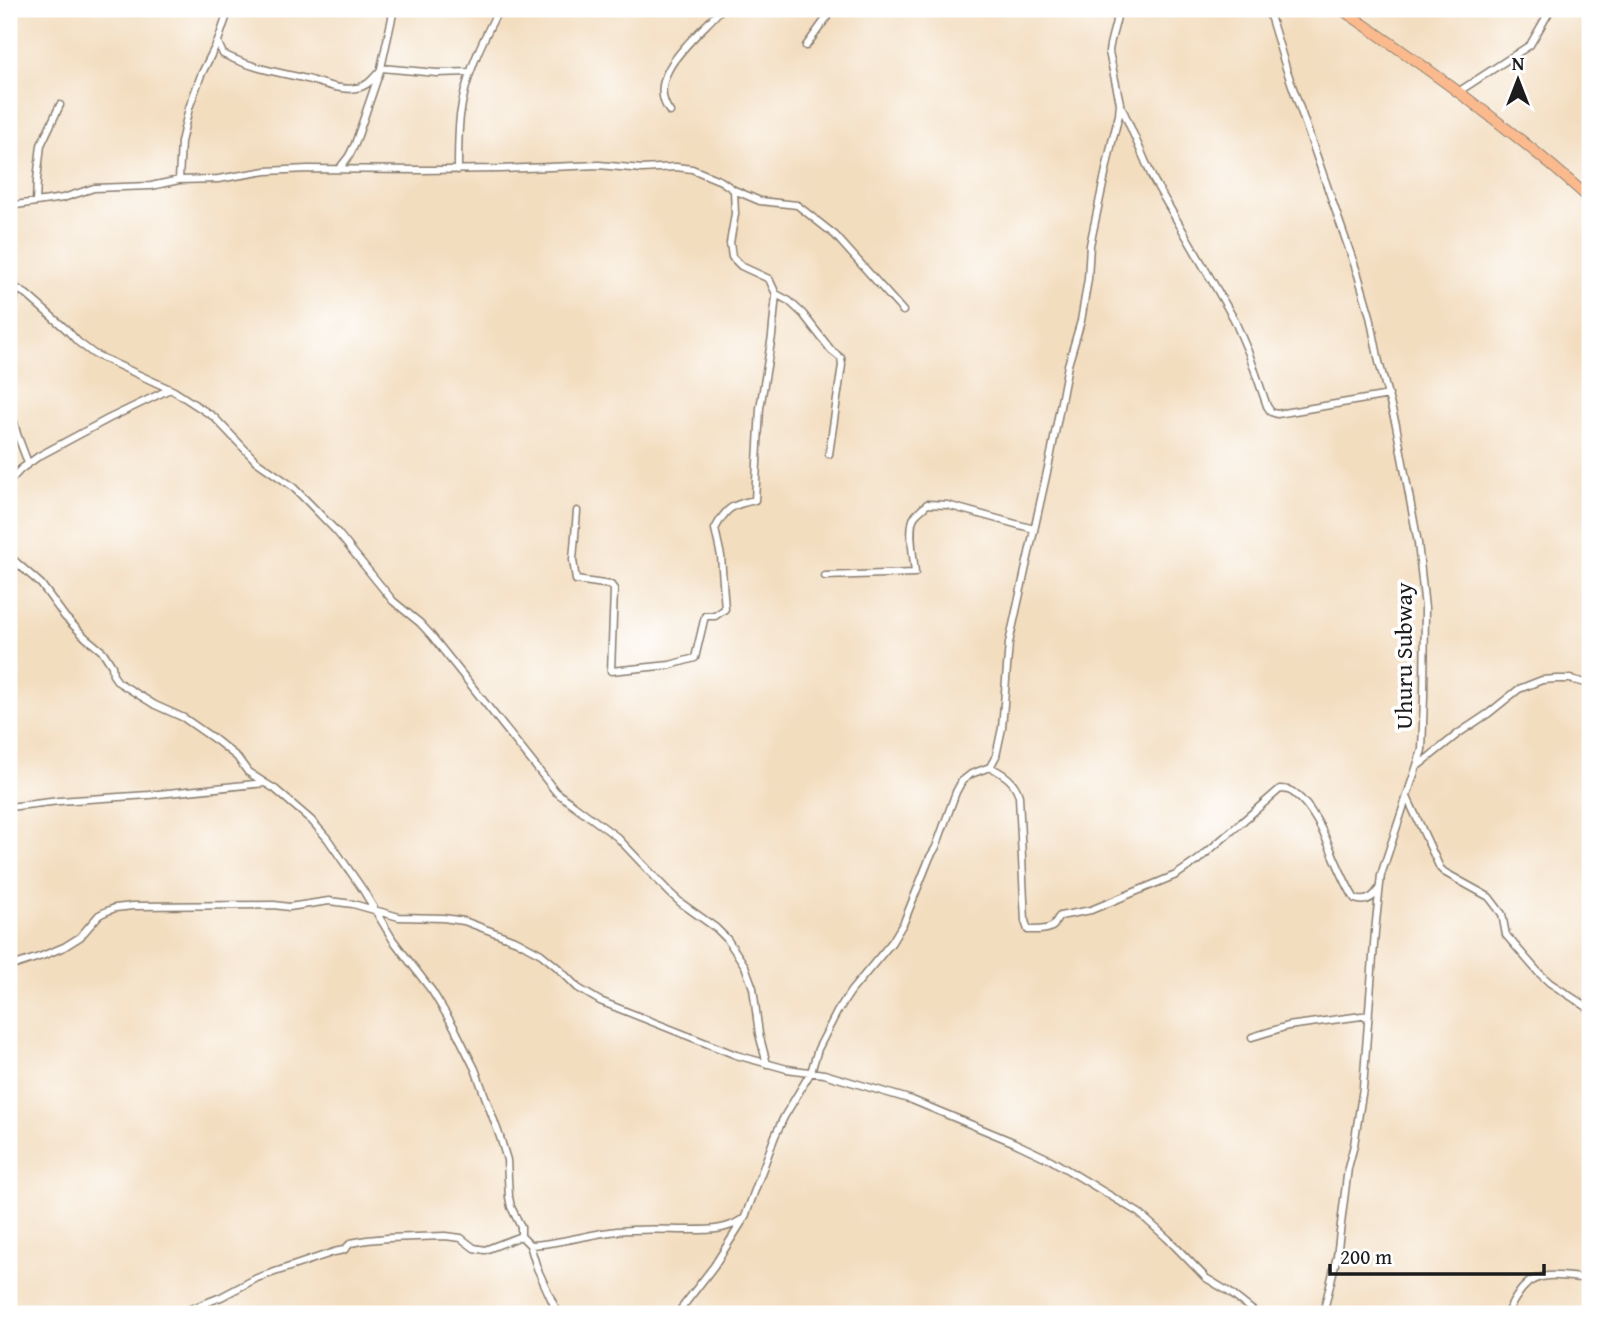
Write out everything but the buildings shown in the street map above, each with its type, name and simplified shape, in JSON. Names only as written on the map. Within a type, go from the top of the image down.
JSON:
[{"type":"main road","points":[[1341,9],[1518,137],[1590,197]]},
{"type":"street","points":[[179,180],[185,124],[229,9]]},
{"type":"street","points":[[339,169],[355,144],[379,71],[394,9]]},
{"type":"street","points":[[458,170],[460,118],[470,72],[499,9]]},
{"type":"street","points":[[670,112],[662,97],[665,75],[682,50],[721,9]]},
{"type":"street","points":[[806,46],[833,9]]},
{"type":"street","points":[[1118,9],[1110,52],[1120,103],[1153,179],[1234,319],[1271,412],[1277,415],[1389,395]]},
{"type":"street","name":"Uhuru Subway","points":[[1268,9],[1358,275],[1396,425],[1424,587],[1421,755],[1385,863],[1380,888],[1362,1097],[1348,1168],[1337,1256],[1323,1314]]},
{"type":"street","points":[[1458,92],[1530,45],[1551,9]]},
{"type":"street","points":[[218,41],[223,54],[270,72],[339,88],[362,87],[379,71],[470,72]]},
{"type":"street","points":[[677,1314],[714,1266],[745,1217],[775,1136],[811,1072],[818,1049],[837,1012],[909,914],[956,792],[971,774],[990,767],[996,756],[1002,728],[1009,643],[1068,365],[1081,321],[1090,245],[1120,103]]},
{"type":"street","points":[[36,202],[41,145],[60,105]]},
{"type":"street","points":[[9,206],[63,198],[88,188],[151,186],[179,180],[218,179],[286,170],[458,170],[586,165],[642,169],[676,167],[692,169],[760,201],[797,205],[835,235],[904,311]]},
{"type":"street","points":[[577,511],[573,560],[576,580],[611,585],[614,589],[611,671],[670,665],[695,658],[705,616],[715,616],[724,609],[721,556],[715,529],[724,513],[740,503],[755,499],[760,408],[776,294],[769,279],[741,266],[731,254],[735,214],[734,190]]},
{"type":"street","points":[[9,276],[16,288],[94,354],[170,389],[214,417],[256,461],[292,486],[322,516],[393,601],[431,635],[556,792],[617,837],[681,903],[722,933],[745,966],[753,988],[759,1034],[767,1064]]},
{"type":"street","points":[[9,312],[16,288]]},
{"type":"street","points":[[776,294],[789,301],[803,314],[831,350],[841,358],[829,454]]},
{"type":"street","points":[[9,482],[28,463],[170,389]]},
{"type":"street","points":[[9,404],[28,463]]},
{"type":"street","points":[[825,576],[915,573],[914,550],[910,538],[914,516],[928,504],[947,505],[1034,530]]},
{"type":"street","points":[[9,556],[41,584],[65,617],[103,652],[118,682],[155,705],[184,718],[230,750],[247,772],[275,789],[316,825],[356,880],[393,940],[435,996],[475,1069],[507,1160],[511,1207],[521,1227],[521,1236],[530,1245],[558,1314]]},
{"type":"street","points":[[1418,766],[1519,689],[1542,680],[1556,679],[1590,684]]},
{"type":"street","points":[[990,767],[1005,775],[1018,790],[1025,921],[1028,930],[1050,928],[1057,917],[1091,910],[1176,875],[1198,860],[1280,789],[1293,792],[1306,804],[1355,899],[1371,898],[1380,888]]},
{"type":"street","points":[[9,807],[265,783]]},
{"type":"street","points":[[1406,797],[1440,868],[1481,891],[1494,902],[1502,914],[1506,935],[1538,972],[1590,1009]]},
{"type":"street","points":[[9,967],[64,947],[80,936],[99,915],[115,908],[133,906],[289,906],[329,901],[353,904],[399,917],[464,921],[541,954],[594,999],[736,1055],[835,1077],[912,1100],[1051,1160],[1139,1213],[1206,1278],[1257,1314]]},
{"type":"street","points":[[1252,1037],[1288,1026],[1370,1016]]},
{"type":"street","points":[[530,1245],[618,1231],[708,1230],[732,1226],[745,1217]]},
{"type":"street","points":[[178,1314],[221,1297],[257,1278],[344,1250],[351,1243],[388,1238],[445,1236],[461,1238],[474,1248],[485,1250],[521,1236]]},
{"type":"street","points":[[1506,1314],[1523,1287],[1534,1278],[1545,1276],[1590,1279]]}]
